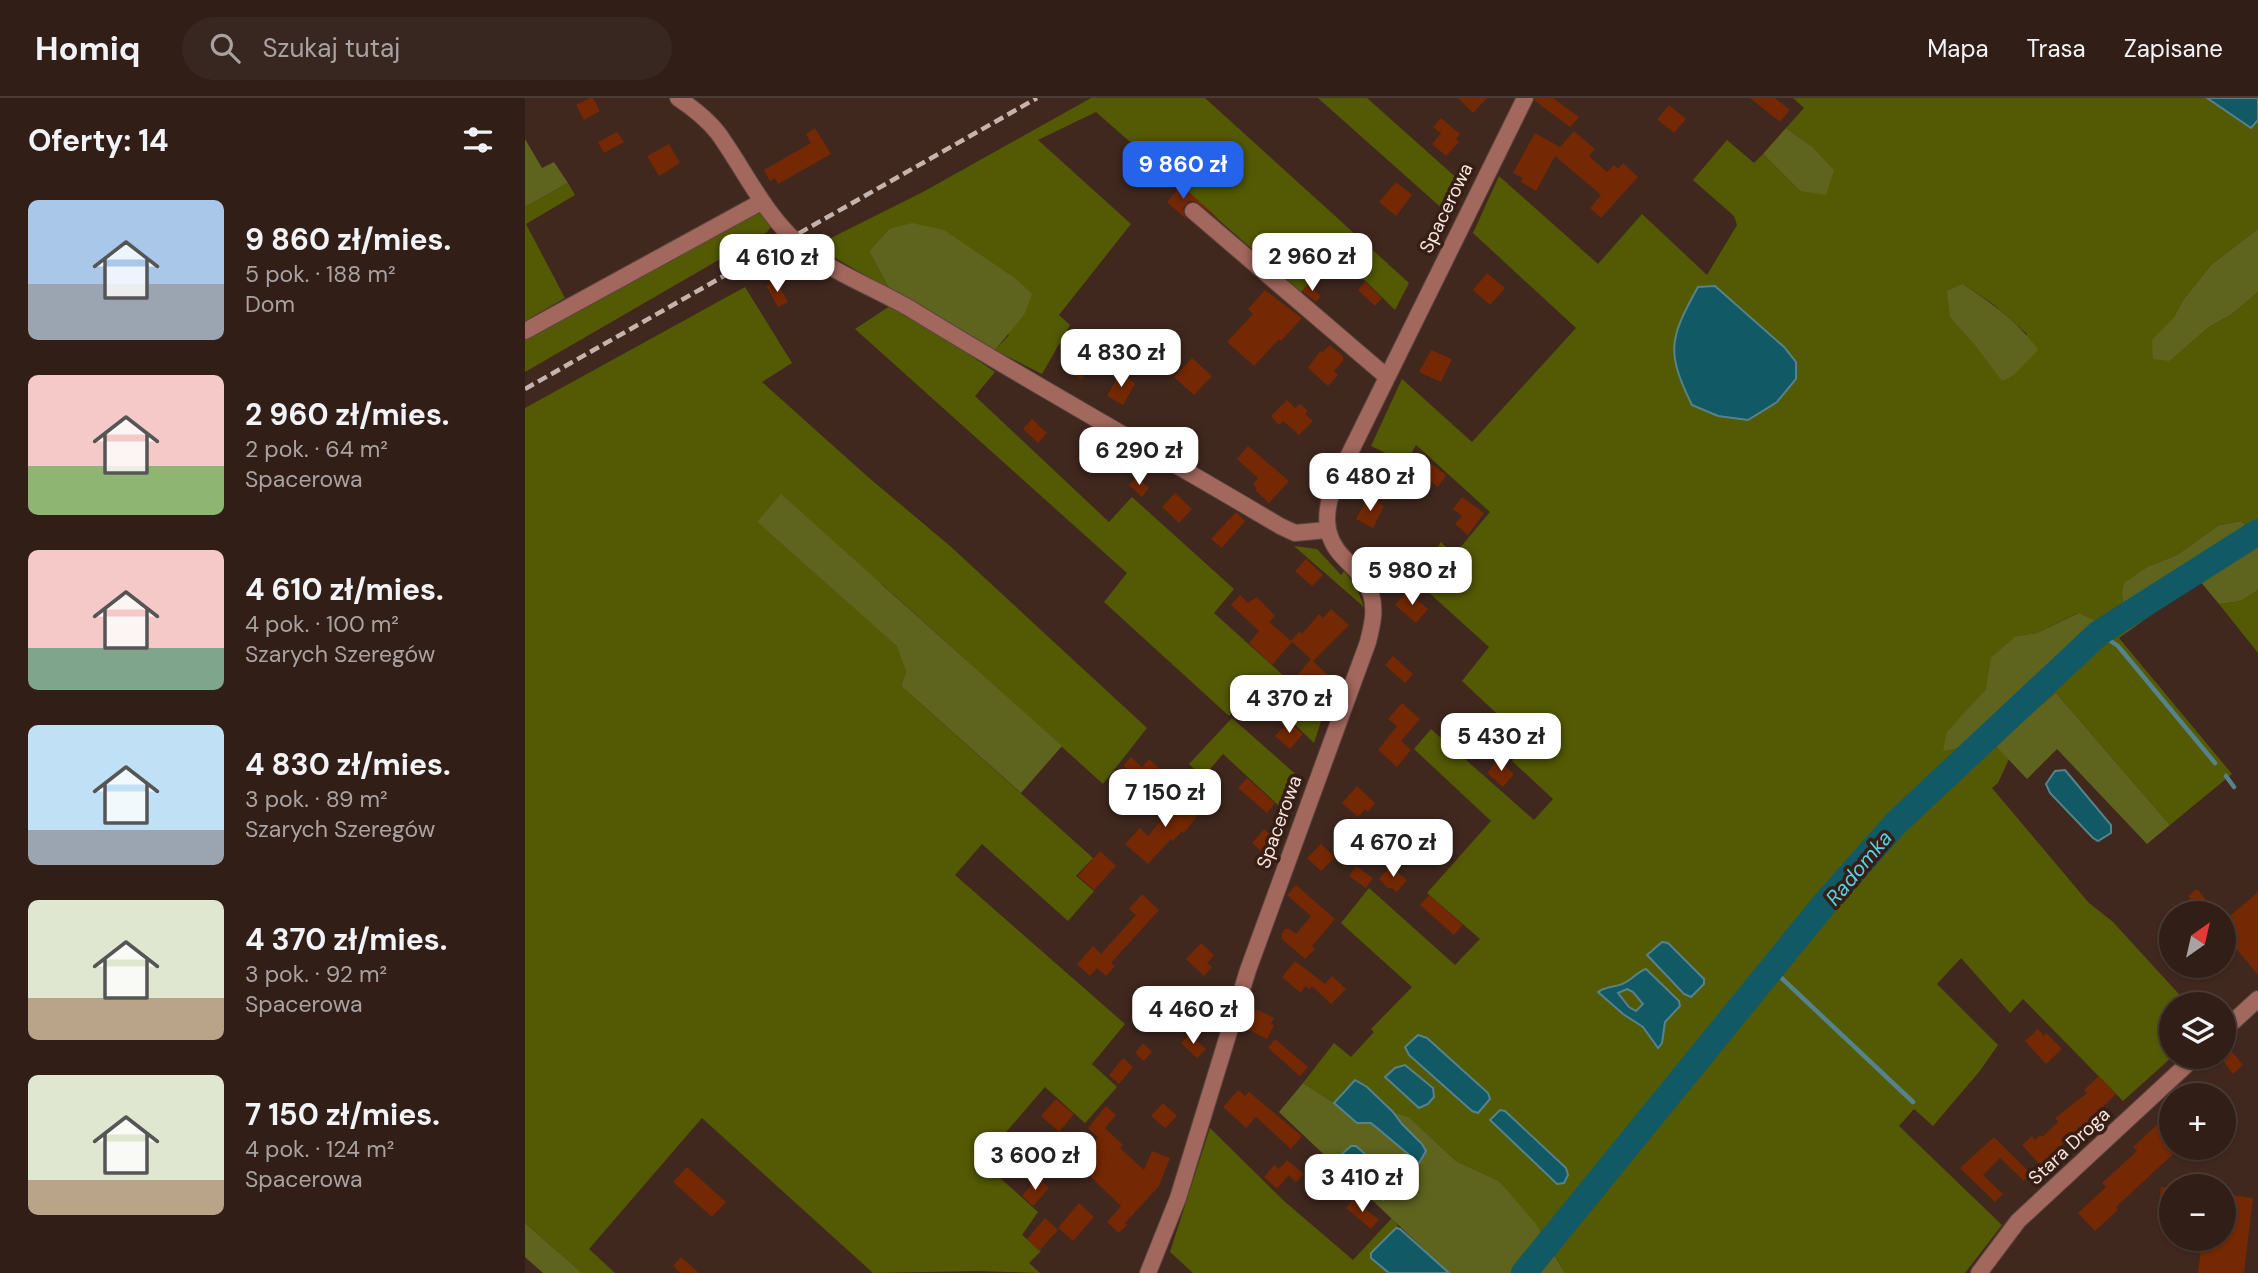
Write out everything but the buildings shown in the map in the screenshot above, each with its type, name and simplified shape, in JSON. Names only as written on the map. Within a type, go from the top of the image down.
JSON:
[{"type":"street","points":[[678,98],[697,112],[717,133],[761,202],[803,248],[834,269],[903,304],[1280,526],[1300,533],[1327,530]]},
{"type":"street","name":"Spacerowa","points":[[1148,1273],[1178,1198],[1248,970],[1368,642],[1373,621],[1373,602],[1368,587],[1359,573],[1339,553],[1327,530],[1328,502],[1525,98]]},
{"type":"street","points":[[525,331],[761,202]]},
{"type":"street","points":[[1193,211],[1387,377]]},
{"type":"street","points":[[2236,1019],[2258,999]]},
{"type":"street","name":"Stara Droga","points":[[1979,1273],[2018,1221],[2182,1069]]},
{"type":"shaded area","points":[[1091,98],[1205,98],[1409,283],[1395,310],[1339,255],[1301,292],[1096,112],[1038,140],[1131,224],[1059,315],[1070,325],[1042,374],[995,350],[1009,335],[889,229],[869,251],[890,290],[815,246],[923,192]]},
{"type":"shaded area","points":[[1318,98],[1367,98],[1460,181],[1445,211]]},
{"type":"shaded area","points":[[1793,98],[2207,98],[2250,128],[2258,120],[2258,229],[2212,264],[2183,300],[2174,317],[2152,341],[2170,361],[2209,327],[2232,314],[2258,292],[2258,535],[2241,521],[2219,525],[2177,555],[2149,566],[2122,594],[2126,633],[2119,638],[2232,774],[2170,825],[2056,693],[1995,744],[2009,759],[1998,783],[1992,788],[2089,903],[2113,922],[2159,972],[2159,978],[2164,978],[2177,992],[2159,992],[2159,1069],[2123,1101],[2023,999],[2010,1013],[1961,958],[1937,984],[1998,1045],[1933,1126],[1914,1109],[1899,1126],[2002,1225],[1965,1273],[1565,1273],[1550,1247],[1499,1181],[1456,1161],[1409,1117],[1393,1112],[1383,1103],[1346,1088],[1334,1103],[1303,1083],[1334,1043],[1351,1057],[1374,1032],[1371,1029],[1412,987],[1341,923],[1369,888],[1455,965],[1480,939],[1427,893],[1491,821],[1414,749],[1431,729],[1534,820],[1553,799],[1512,761],[1528,743],[1462,681],[1489,647],[1415,580],[1441,542],[1454,555],[1490,512],[1416,445],[1406,463],[1371,446],[1402,379],[1472,442],[1576,328],[1473,233],[1499,176],[1598,264],[1642,214],[1707,275],[1737,225],[1734,216],[1693,180],[1727,140],[1754,163],[1763,154],[1800,191],[1811,146],[1786,128],[1804,108]],"holes":[[[1963,284],[1993,304],[2027,334],[2003,381],[1976,345]],[[2077,613],[2082,639],[1958,748],[1970,708],[1986,689],[2016,636],[2037,633]],[[1668,943],[1704,979],[1688,996],[1663,973]],[[1646,969],[1680,1006],[1665,1022],[1662,1043],[1653,1043],[1638,1022],[1612,1003],[1604,987],[1623,984]],[[1426,1038],[1488,1094],[1490,1099],[1478,1113]],[[1505,1111],[1522,1127],[1557,1184],[1490,1120]]]},
{"type":"shaded area","points":[[568,183],[575,195],[526,224],[565,298],[525,321],[525,207]]},
{"type":"shaded area","points":[[752,212],[760,213],[771,227],[767,232],[525,372],[525,338]]},
{"type":"shaded area","points":[[745,287],[792,363],[762,382],[950,546],[1147,728],[1103,784],[882,584],[757,522],[898,646],[906,672],[901,686],[1093,858],[1076,876],[1094,891],[1068,921],[982,844],[955,875],[1125,1024],[1092,1064],[1117,1087],[1085,1123],[1045,1087],[981,1161],[1038,1212],[1022,1235],[1041,1251],[1029,1263],[1040,1273],[873,1273],[702,1118],[589,1249],[615,1273],[582,1273],[525,1223],[525,408]]},
{"type":"shaded area","points":[[890,306],[995,372],[975,396],[1109,522],[1132,497],[1234,589],[1214,613],[1324,712],[1314,743],[1257,688],[1229,716],[1104,602],[1127,573],[855,329]]},
{"type":"shaded area","points":[[1294,546],[1317,549],[1341,575],[1344,571],[1356,586],[1364,607]]},
{"type":"shaded area","points":[[2258,590],[2258,653],[2219,604],[2241,601]]},
{"type":"shaded area","points":[[1232,718],[1301,779],[1288,814],[1223,754],[1203,777],[1189,764]]},
{"type":"shaded area","points":[[1627,989],[1633,992],[1643,1005],[1636,1011],[1624,1002],[1617,992]]},
{"type":"shaded area","points":[[1210,1128],[1284,1201],[1353,1260],[1392,1218],[1400,1229],[1396,1228],[1371,1258],[1389,1273],[1193,1273],[1170,1252]]},
{"type":"green space","points":[[1786,128],[1811,146],[1834,170],[1826,195],[1800,191],[1763,154]]},
{"type":"green space","points":[[525,139],[542,168],[554,162],[568,183],[525,207]]},
{"type":"green space","points":[[912,223],[944,230],[1016,279],[1032,294],[1024,315],[995,350],[890,290],[869,251],[889,229]]},
{"type":"green space","points":[[2258,229],[2258,292],[2232,314],[2209,327],[2170,361],[2153,359],[2152,340],[2174,317],[2183,300],[2212,264]]},
{"type":"green space","points":[[1963,284],[2013,322],[2038,350],[2014,375],[2002,381],[1950,317],[1947,291]]},
{"type":"green space","points":[[781,494],[1062,746],[1021,793],[901,686],[906,672],[897,646],[757,522]]},
{"type":"green space","points":[[2241,521],[2258,535],[2258,590],[2241,601],[2219,604],[2199,580],[2126,633],[2122,594],[2124,583],[2149,566],[2177,555],[2219,525]]},
{"type":"green space","points":[[2078,613],[2096,621],[2083,639],[1958,748],[1943,751],[1947,732],[1986,689],[1991,658],[2016,636],[2037,633]]},
{"type":"green space","points":[[2056,693],[2170,825],[2147,844],[2057,749],[2027,779],[1994,744]]},
{"type":"green space","points":[[1303,1083],[1334,1103],[1357,1123],[1371,1123],[1419,1163],[1422,1144],[1393,1112],[1409,1117],[1456,1161],[1499,1181],[1536,1224],[1565,1273],[1449,1273],[1279,1112]],"holes":[[[1356,1146],[1390,1176],[1384,1200],[1344,1163]]]},
{"type":"green space","points":[[525,1223],[582,1273],[543,1273],[525,1257]]},
{"type":"water","points":[[2207,98],[2258,98],[2258,120],[2251,128]]},
{"type":"water","points":[[1715,286],[1784,347],[1796,362],[1796,379],[1777,402],[1748,420],[1718,416],[1692,405],[1678,372],[1674,346],[1681,320],[1698,287]]},
{"type":"water","points":[[2065,770],[2111,825],[2111,833],[2098,841],[2050,793],[2046,784],[2055,771]]},
{"type":"water","points":[[1662,942],[1668,943],[1704,979],[1704,984],[1691,997],[1684,994],[1647,955]]},
{"type":"water","points":[[1646,969],[1679,1001],[1680,1006],[1665,1022],[1662,1043],[1658,1048],[1643,1027],[1598,992],[1623,984]],"holes":[[[1627,989],[1643,1004],[1636,1011],[1629,1007],[1618,993]]]},
{"type":"water","points":[[1418,1035],[1427,1038],[1488,1093],[1490,1099],[1478,1113],[1472,1111],[1409,1055],[1405,1047]]},
{"type":"water","points":[[1405,1065],[1433,1088],[1434,1097],[1428,1104],[1419,1108],[1385,1077],[1395,1068]]},
{"type":"water","points":[[1355,1080],[1367,1087],[1422,1144],[1426,1151],[1419,1163],[1371,1123],[1357,1123],[1334,1103]]},
{"type":"water","points":[[1500,1110],[1505,1111],[1566,1168],[1568,1175],[1564,1183],[1557,1184],[1490,1120]]},
{"type":"water","points":[[1351,1146],[1356,1146],[1390,1176],[1392,1183],[1383,1200],[1344,1163],[1342,1154]]},
{"type":"water","points":[[1396,1228],[1449,1273],[1389,1273],[1371,1258],[1371,1253]]},
{"type":"waterway","name":"Radomka","points":[[1524,1273],[1826,902],[1896,823],[2099,633],[2258,532]]},
{"type":"waterway","points":[[2099,633],[2118,646],[2215,763]]},
{"type":"waterway","points":[[2226,776],[2234,787]]},
{"type":"waterway","points":[[1772,969],[1913,1102]]},
{"type":"railway","points":[[525,389],[1037,98]]}]
